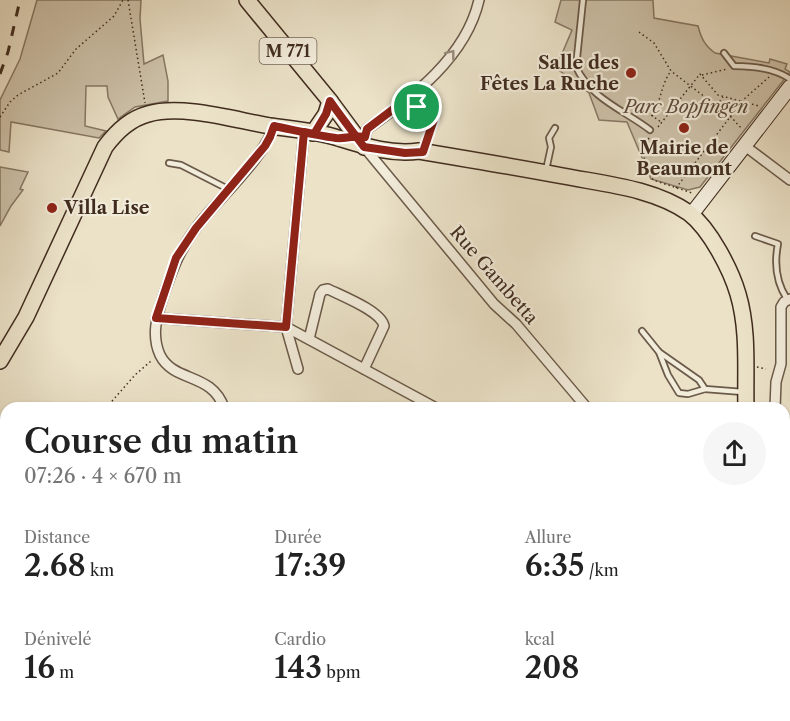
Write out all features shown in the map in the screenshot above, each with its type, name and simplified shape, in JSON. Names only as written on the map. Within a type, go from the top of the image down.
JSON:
[{"type":"main road","name":"M 771","points":[[247,0],[362,140]]},
{"type":"main road","points":[[691,215],[790,87]]},
{"type":"main road","points":[[309,133],[326,114],[330,101]]},
{"type":"main road","points":[[2,355],[27,317],[99,157],[112,138],[135,118],[170,110],[340,138],[408,145],[421,151],[607,184],[654,196],[691,215],[725,261],[738,293],[745,336],[746,402]]},
{"type":"main road","points":[[362,140],[380,156],[421,151]]},
{"type":"street","points":[[362,140],[367,129],[430,80],[466,35],[475,20],[479,0]]},
{"type":"street","points":[[222,402],[214,389],[172,369],[160,355],[154,334],[156,318],[176,258],[196,228],[265,146],[274,126]]},
{"type":"street","points":[[298,369],[286,327],[309,133]]},
{"type":"street","points":[[748,142],[790,180]]},
{"type":"street","name":"Rue Gambetta","points":[[380,156],[494,304],[516,324],[582,402]]},
{"type":"street","points":[[309,339],[323,290],[328,289],[376,314],[383,320],[384,326],[364,369]]},
{"type":"street","points":[[775,402],[776,382],[781,364],[780,314],[781,307],[789,299]]},
{"type":"street","points":[[156,318],[286,327],[425,402]]},
{"type":"lane","points":[[583,0],[576,67],[580,75],[593,92],[609,104],[633,116],[650,130]]},
{"type":"lane","points":[[724,53],[734,66],[777,71],[790,79]]},
{"type":"lane","points":[[412,95],[417,101],[417,107],[434,119],[421,151]]},
{"type":"lane","points":[[546,173],[551,147],[549,138],[555,128]]},
{"type":"lane","points":[[169,163],[181,165],[228,189]]},
{"type":"lane","points":[[754,236],[778,244],[776,269],[780,288],[789,299]]},
{"type":"lane","points":[[642,331],[659,352],[699,380],[705,389]]},
{"type":"lane","points":[[659,352],[668,375],[679,393],[688,394],[705,389],[745,392]]},
{"type":"path","points":[[0,117],[18,95],[58,73],[76,49],[114,16],[123,0]]},
{"type":"path","points":[[128,0],[144,101],[149,114]]},
{"type":"path","points":[[639,32],[654,43],[671,71],[742,127],[742,132],[748,142]]},
{"type":"path","points":[[705,197],[698,192],[688,193],[653,180],[641,150],[700,74],[734,66]]},
{"type":"path","points":[[652,116],[662,96],[664,81],[671,71]]},
{"type":"path","points":[[676,188],[742,100],[777,71]]},
{"type":"path","points":[[701,75],[718,95],[759,106],[769,114]]},
{"type":"path","points":[[716,106],[724,97]]},
{"type":"path","points":[[644,110],[662,123]]},
{"type":"path","points":[[111,402],[152,360]]},
{"type":"path","points":[[760,368],[766,369]]},
{"type":"green space","points":[[37,0],[141,0],[140,19],[144,64],[163,55],[168,81],[168,101],[135,107],[118,119],[108,97],[107,86],[86,86],[85,126],[106,131],[99,138],[11,122],[9,152],[0,150],[0,100],[20,59]]},
{"type":"green space","name":"Parc Bopfingen","points":[[561,0],[653,0],[654,18],[698,26],[704,41],[715,53],[769,63],[770,59],[787,64],[785,69],[790,72],[700,187],[688,190],[651,179],[627,122],[599,120],[589,93],[556,68],[572,30],[555,22]]},
{"type":"green space","points":[[0,167],[28,172],[20,189],[23,190],[0,226]]},
{"type":"railway","points":[[0,74],[8,52],[20,0]]},
{"type":"place","name":"Salle des Fêtes La Ruche","points":[[631,73]]},
{"type":"place","name":"Mairie de Beaumont","points":[[684,128]]},
{"type":"place","name":"Villa Lise","points":[[52,208]]},
{"type":"route","points":[[417,107],[417,101],[412,95],[367,129],[365,137],[355,135],[340,138],[314,134],[297,130],[274,126],[265,146],[196,228],[176,258],[156,318],[286,327],[304,132],[314,134],[326,114],[330,101],[348,125],[355,135],[364,147],[405,153],[423,152],[435,122],[432,116],[417,107]]}]
